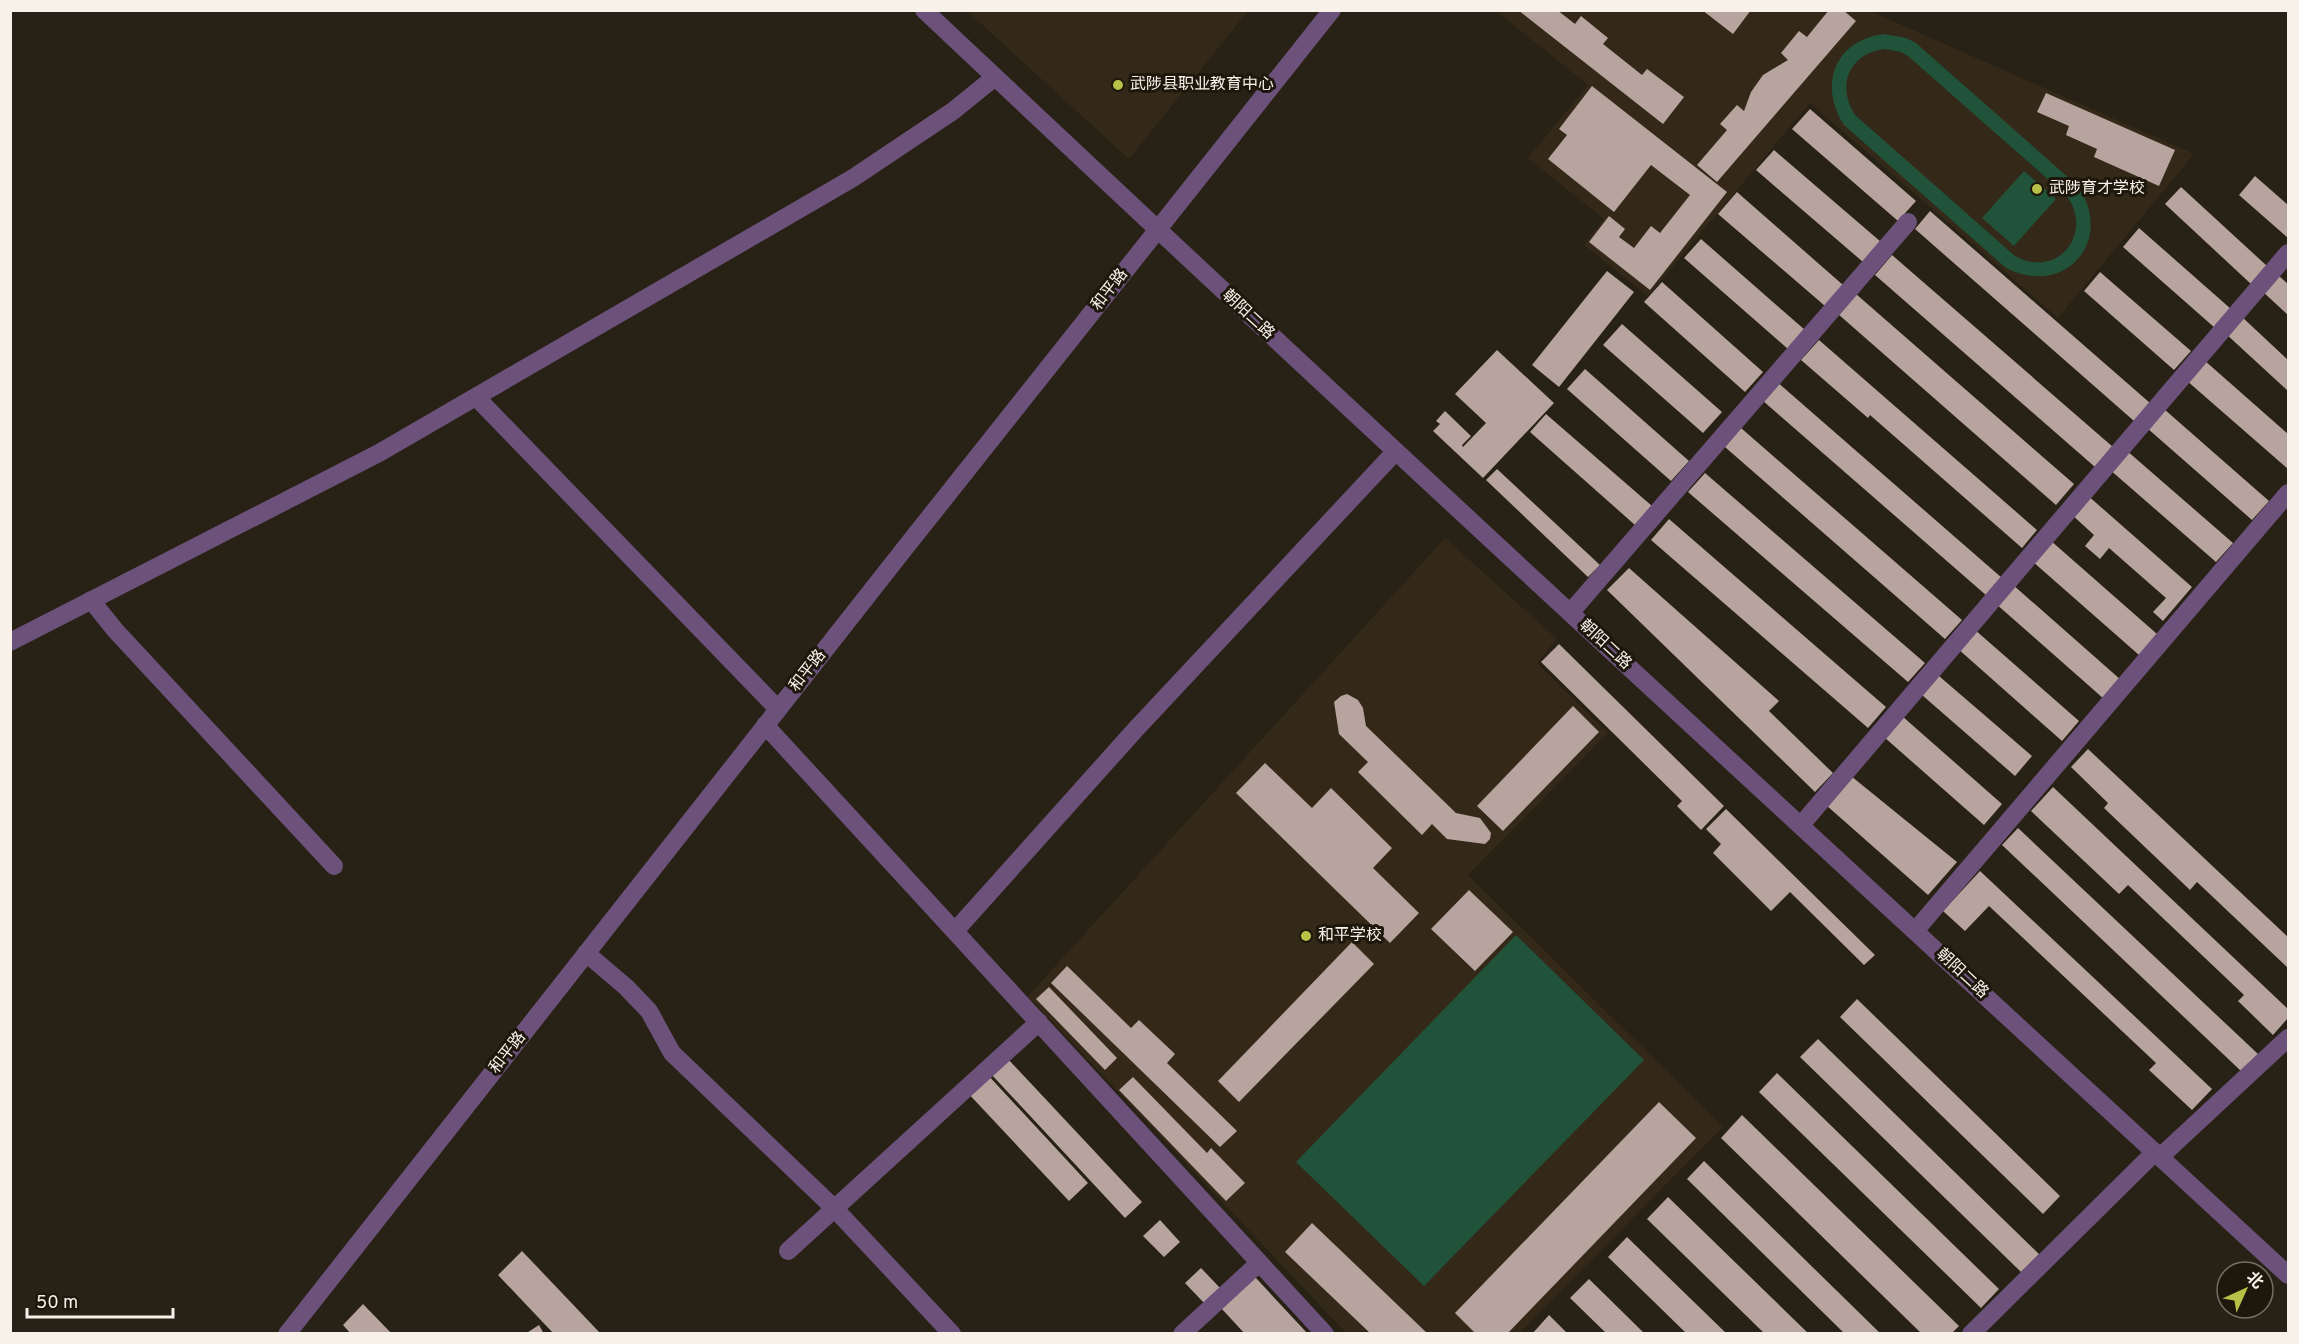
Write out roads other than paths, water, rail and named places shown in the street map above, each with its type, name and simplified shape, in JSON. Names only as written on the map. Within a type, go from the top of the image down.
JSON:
[{"type":"street","name":"朝阳二路","points":[[924,10],[1396,452],[2289,1275]]},
{"type":"street","name":"和平路","points":[[287,1334],[765,725],[1332,10]]},
{"type":"street","points":[[10,642],[379,453],[853,178],[953,111],[995,77]]},
{"type":"street","points":[[1570,613],[1908,222]]},
{"type":"street","points":[[1801,825],[2289,253]]},
{"type":"street","points":[[476,396],[778,709]]},
{"type":"street","points":[[955,931],[1135,730],[1396,452]]},
{"type":"street","points":[[1915,931],[2289,493]]},
{"type":"street","points":[[91,600],[115,630],[334,866]]},
{"type":"street","points":[[765,725],[1325,1334]]},
{"type":"street","points":[[586,953],[626,987],[649,1011],[672,1053],[836,1209],[952,1334]]},
{"type":"street","points":[[788,1251],[1039,1022]]},
{"type":"street","points":[[1971,1334],[2158,1155],[2289,1038]]},
{"type":"street","points":[[1182,1334],[1259,1263]]},
{"type":"place","name":"武陟县职业教育中心","points":[[1118,85]]},
{"type":"place","name":"武陟育才学校","points":[[2037,189]]},
{"type":"place","name":"和平学校","points":[[1306,936]]}]
